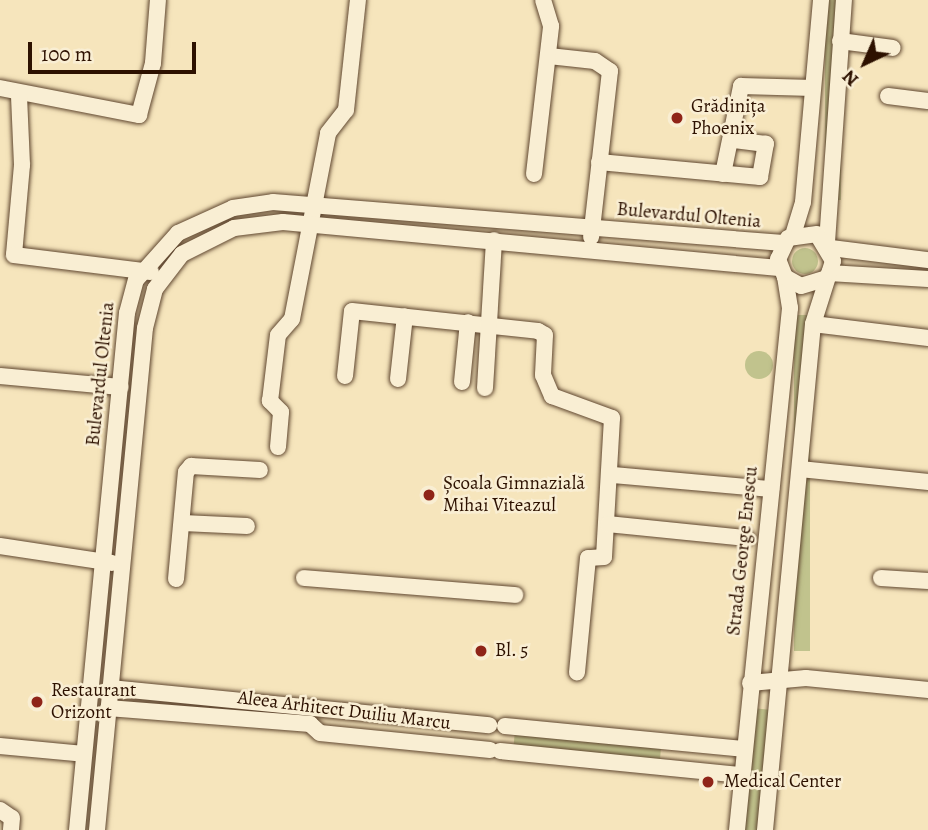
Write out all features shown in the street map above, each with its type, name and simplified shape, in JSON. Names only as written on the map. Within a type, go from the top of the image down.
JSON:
[{"type":"street","points":[[0,88],[19,96],[139,115],[153,63],[158,0]]},
{"type":"street","points":[[278,447],[281,412],[270,401],[278,335],[292,319],[328,133],[346,110],[358,0]]},
{"type":"street","points":[[534,174],[551,26],[543,0]]},
{"type":"street","points":[[821,0],[803,202],[788,239],[782,273],[801,286],[827,276],[928,279]]},
{"type":"street","points":[[765,830],[813,324],[827,276],[844,0]]},
{"type":"street","points":[[840,41],[893,48]]},
{"type":"street","points":[[549,56],[595,61],[610,71],[591,229]]},
{"type":"street","points":[[723,174],[734,140],[741,86],[813,88]]},
{"type":"street","points":[[19,96],[22,165],[14,255],[143,270],[162,276]]},
{"type":"street","points":[[888,96],[928,102]]},
{"type":"street","points":[[599,162],[723,174],[764,173],[766,145],[734,140]]},
{"type":"street","name":"Bulevardul Oltenia","points":[[78,830],[131,295],[143,270],[178,233],[219,212],[251,204],[315,204],[591,229],[788,239]]},
{"type":"street","name":"Bulevardul Oltenia","points":[[97,830],[145,328],[162,276],[199,242],[234,228],[309,223],[592,248],[782,273]]},
{"type":"street","name":"Bulevardul Oltenia","points":[[591,229],[592,248]]},
{"type":"street","points":[[788,239],[811,232],[829,245],[928,260]]},
{"type":"street","points":[[485,388],[494,240]]},
{"type":"street","name":"Strada George Enescu","points":[[737,830],[743,748],[790,308],[782,273]]},
{"type":"street","points":[[345,376],[352,311],[489,324],[545,335],[543,375],[552,396],[612,418],[608,457],[613,475],[604,557],[588,558],[577,672]]},
{"type":"street","points":[[398,379],[405,316]]},
{"type":"street","points":[[462,382],[468,322]]},
{"type":"street","points":[[813,324],[928,338]]},
{"type":"street","points":[[0,376],[120,387]]},
{"type":"street","points":[[176,579],[191,466],[260,470]]},
{"type":"street","points":[[800,469],[928,482]]},
{"type":"street","points":[[613,475],[771,489]]},
{"type":"street","points":[[183,523],[247,526]]},
{"type":"street","points":[[608,524],[746,538]]},
{"type":"street","points":[[0,546],[121,565]]},
{"type":"street","points":[[304,578],[515,595]]},
{"type":"street","points":[[881,578],[928,581]]},
{"type":"street","points":[[750,683],[778,679],[928,690]]},
{"type":"street","name":"Aleea Arhitect Duiliu Marcu","points":[[110,688],[743,748]]},
{"type":"street","name":"Aleea Arhitect Duiliu Marcu","points":[[108,708],[310,724],[320,733],[741,775]]},
{"type":"street","points":[[497,725],[510,741],[495,751],[482,738],[497,725]]},
{"type":"street","points":[[0,746],[84,754]]},
{"type":"street","points":[[0,810],[12,818],[11,830]]},
{"type":"green space","points":[[825,0],[841,0],[841,200],[825,200]]},
{"type":"green space","points":[[805,248],[814,252],[818,261],[814,270],[805,274],[796,270],[792,261],[796,252]]},
{"type":"green space","points":[[794,315],[810,315],[810,651],[794,651]]},
{"type":"green space","points":[[759,351],[769,355],[773,365],[769,375],[759,379],[749,375],[745,365],[749,355]]},
{"type":"green space","points":[[753,708],[772,710],[759,830],[740,829]]},
{"type":"green space","points":[[515,730],[661,743],[660,762],[513,749]]},
{"type":"place","name":"Grădinița Phoenix","points":[[677,118]]},
{"type":"place","name":"Școala Gimnazială Mihai Viteazul","points":[[429,495]]},
{"type":"place","name":"Bl. 5","points":[[481,651]]},
{"type":"place","name":"Restaurant Orizont","points":[[37,702]]},
{"type":"place","name":"Medical Center","points":[[708,782]]}]
